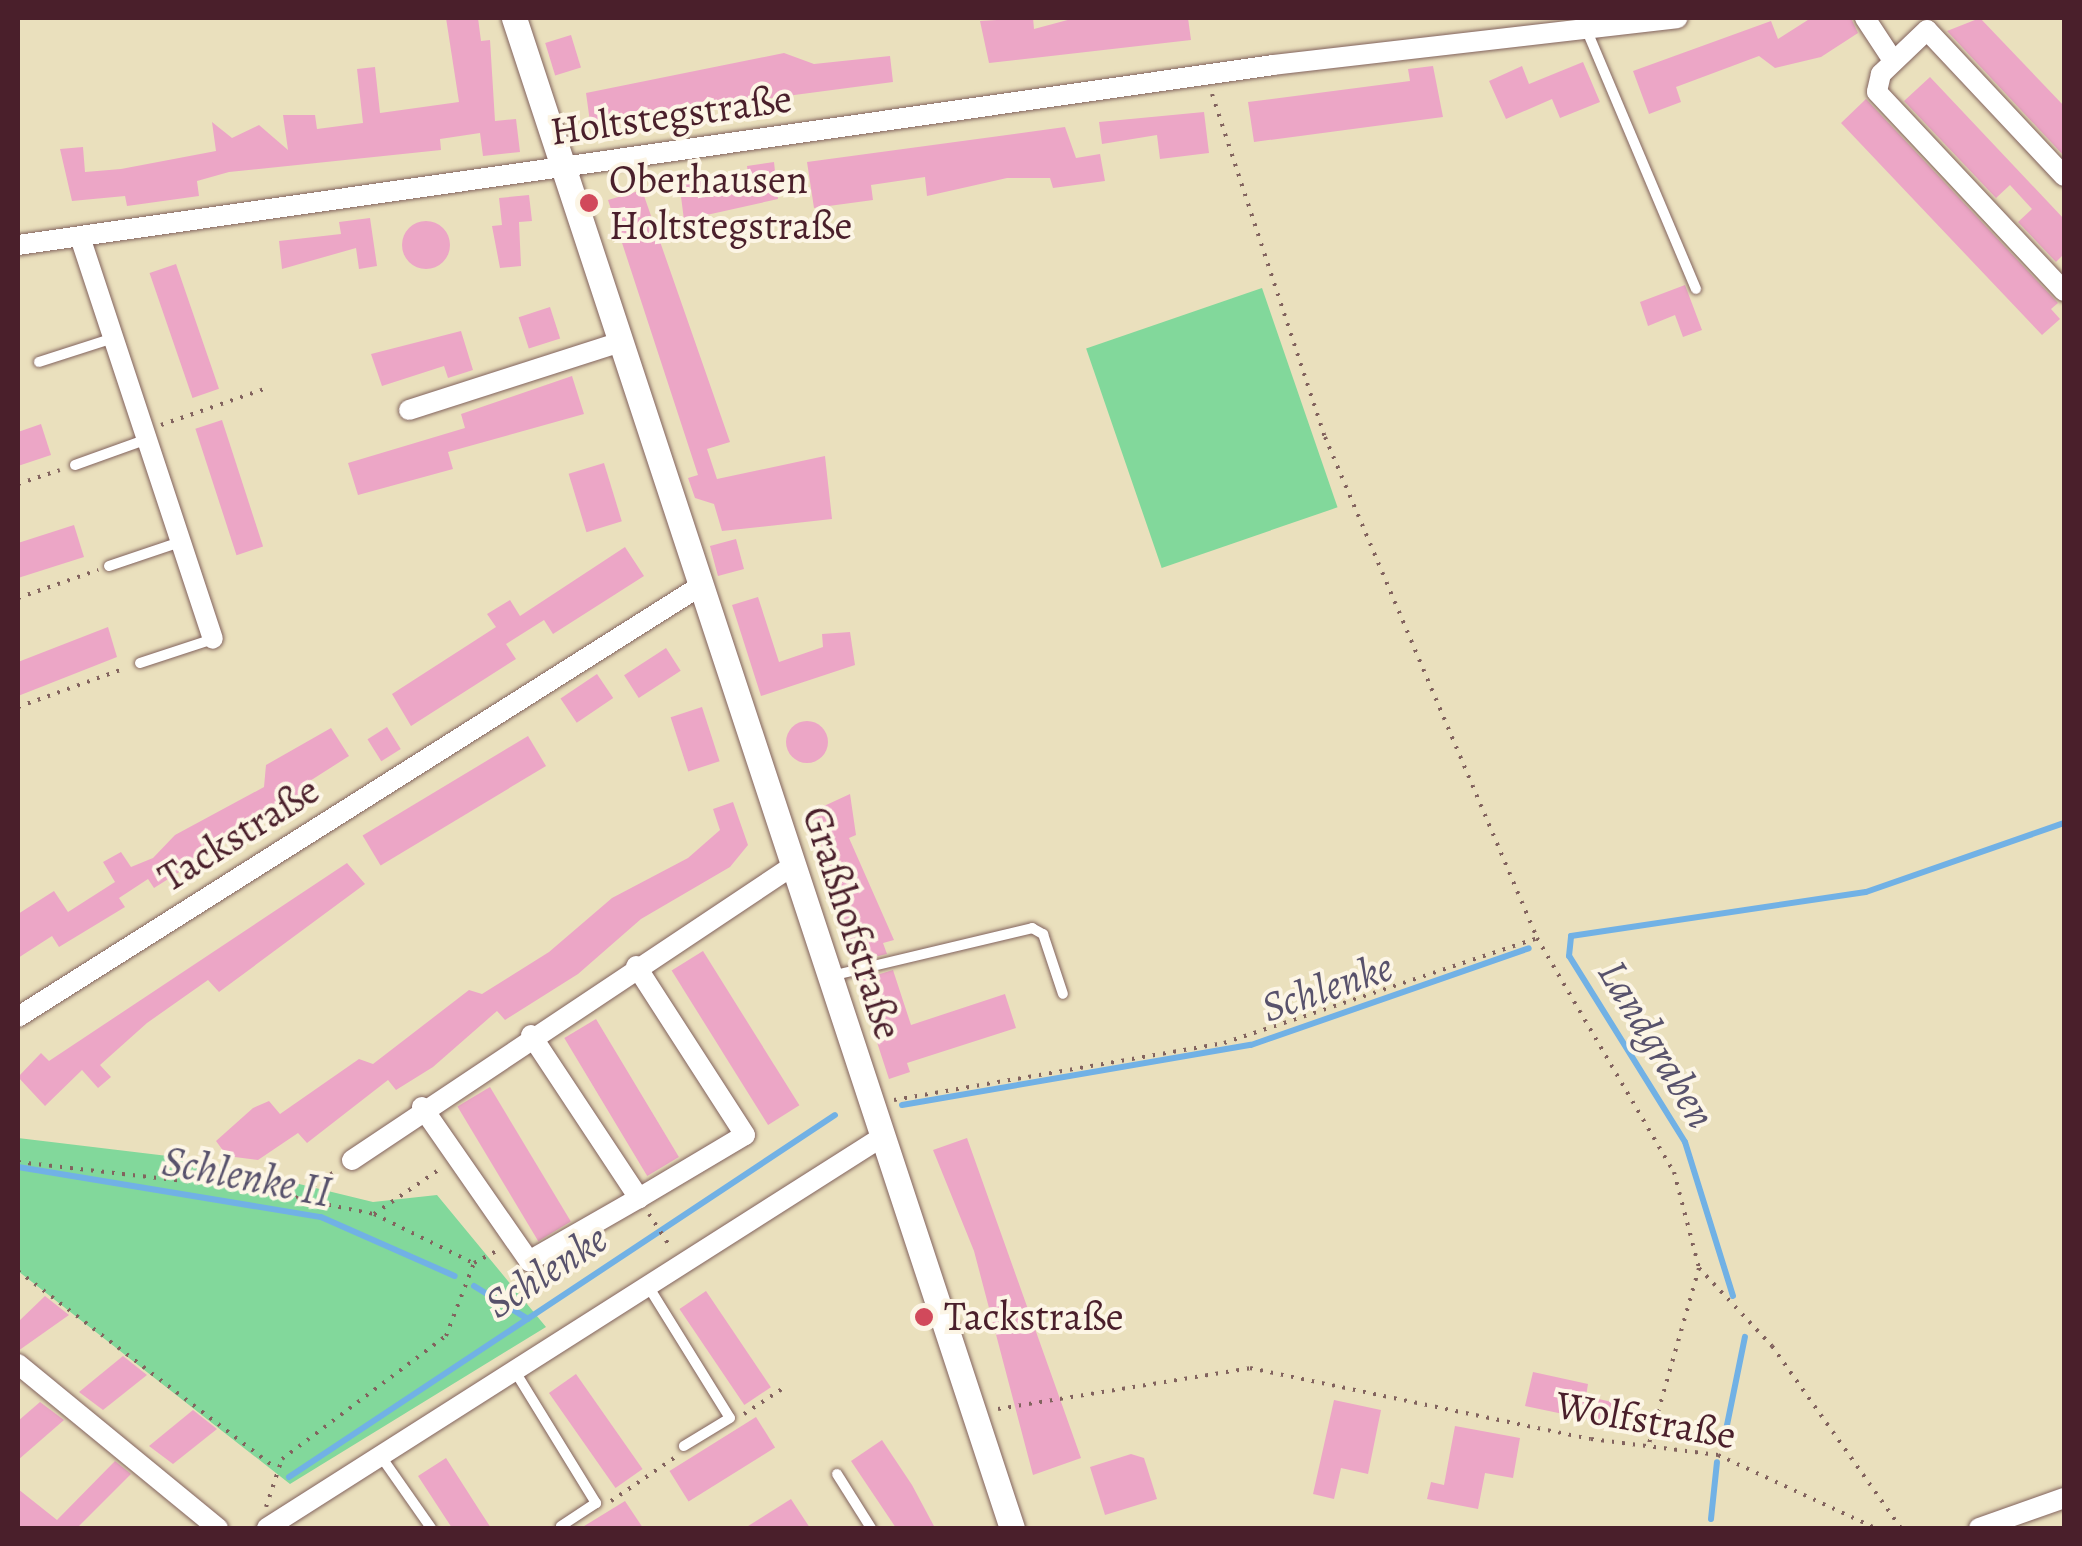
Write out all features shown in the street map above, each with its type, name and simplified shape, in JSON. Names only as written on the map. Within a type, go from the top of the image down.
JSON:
[{"type":"street","name":"Graßhofstraße","points":[[514,18],[1012,1528]]},
{"type":"street","name":"Holtstegstraße","points":[[18,246],[1273,65],[1677,18]]},
{"type":"street","points":[[1865,18],[1892,59]]},
{"type":"street","points":[[2064,176],[1927,30],[1892,59],[1878,92],[2064,291]]},
{"type":"street","points":[[80,237],[178,543],[214,639]]},
{"type":"street","points":[[409,410],[621,342]]},
{"type":"street","name":"Tackstraße","points":[[18,1016],[702,585]]},
{"type":"street","points":[[352,1160],[531,1035],[794,865]]},
{"type":"street","points":[[422,1108],[529,1261],[644,1205],[745,1135],[636,966]]},
{"type":"street","points":[[531,1035],[644,1205]]},
{"type":"street","points":[[270,1527],[882,1138]]},
{"type":"street","points":[[18,1364],[218,1528]]},
{"type":"street","points":[[1978,1528],[2064,1498]]},
{"type":"lane","points":[[1586,31],[1696,289]]},
{"type":"lane","points":[[40,362],[110,338]]},
{"type":"lane","points":[[75,465],[143,436]]},
{"type":"lane","points":[[109,566],[178,543]]},
{"type":"lane","points":[[140,663],[214,639]]},
{"type":"lane","points":[[830,976],[1032,928],[1044,934],[1063,994]]},
{"type":"lane","points":[[648,1286],[730,1418],[684,1446]]},
{"type":"lane","points":[[516,1372],[596,1503],[561,1526]]},
{"type":"lane","points":[[382,1458],[431,1528]]},
{"type":"lane","points":[[837,1474],[871,1528]]},
{"type":"path","points":[[1206,76],[1325,437],[1537,938],[1674,1172],[1698,1268],[1772,1346],[1902,1528]]},
{"type":"path","points":[[143,436],[270,387]]},
{"type":"path","points":[[18,484],[75,465]]},
{"type":"path","points":[[18,598],[109,566]]},
{"type":"path","points":[[18,707],[140,663]]},
{"type":"path","points":[[872,1104],[1240,1039],[1537,938]]},
{"type":"path","points":[[374,1214],[457,1158]]},
{"type":"path","points":[[296,1198],[352,1160]]},
{"type":"path","points":[[18,1162],[296,1198],[374,1214],[474,1263]]},
{"type":"path","points":[[644,1205],[665,1239]]},
{"type":"path","points":[[270,1527],[265,1504],[278,1470],[446,1336],[474,1263],[515,1242]]},
{"type":"path","points":[[1649,1444],[1698,1268]]},
{"type":"path","points":[[18,1271],[278,1470]]},
{"type":"path","name":"Wolfstraße","points":[[975,1413],[1131,1384],[1250,1368],[1513,1424],[1718,1455],[1875,1528]]},
{"type":"path","points":[[730,1418],[782,1389]]},
{"type":"path","points":[[596,1503],[684,1446]]},
{"type":"green space","points":[[1262,288],[1338,507],[1162,568],[1086,349]]},
{"type":"green space","points":[[18,1138],[201,1160],[373,1202],[437,1195],[546,1327],[290,1484],[18,1271]]},
{"type":"building","points":[[446,18],[478,18],[481,41],[490,40],[495,121],[516,119],[520,152],[483,156],[480,133],[440,139],[441,150],[229,172],[197,181],[199,196],[127,206],[125,196],[72,201],[60,149],[83,147],[85,172],[121,169],[216,151],[212,122],[232,138],[259,125],[288,150],[283,115],[315,115],[317,129],[363,123],[357,69],[375,67],[380,113],[459,102]]},
{"type":"building","points":[[1033,18],[1034,29],[1075,18],[1188,18],[1191,40],[989,63],[980,21]]},
{"type":"building","points":[[1811,18],[1851,18],[1858,33],[1821,57],[1775,68],[1759,56],[1676,87],[1681,102],[1649,114],[1633,71],[1771,21],[1778,39]]},
{"type":"building","points":[[1980,18],[2064,106],[2064,156],[1947,31]]},
{"type":"building","points":[[571,35],[581,68],[555,75],[545,43]]},
{"type":"building","points":[[784,53],[814,64],[890,56],[893,82],[590,122],[586,93]]},
{"type":"building","points":[[1583,62],[1600,102],[1560,118],[1552,99],[1506,119],[1489,81],[1522,66],[1529,84]]},
{"type":"building","points":[[1433,66],[1443,117],[1254,142],[1248,102],[1410,81],[1408,69]]},
{"type":"building","points":[[1930,77],[2064,219],[2064,254],[2056,262],[2018,222],[2032,209],[2010,185],[1996,198],[1904,101]]},
{"type":"building","points":[[1866,99],[2058,303],[2051,309],[2060,319],[2042,335],[1841,123]]},
{"type":"building","points":[[1204,112],[1209,153],[1160,159],[1157,135],[1102,144],[1099,122]]},
{"type":"building","points":[[1065,127],[1076,158],[1100,154],[1105,181],[1053,188],[1050,178],[1007,178],[927,196],[925,177],[871,185],[873,200],[814,208],[807,162]]},
{"type":"building","points":[[774,162],[778,199],[684,220],[679,181],[708,177],[710,194],[750,189],[747,166]]},
{"type":"building","points":[[642,190],[730,442],[707,449],[717,479],[825,456],[832,519],[722,531],[714,504],[695,498],[688,478],[698,475],[608,200]]},
{"type":"building","points":[[529,195],[532,221],[519,222],[521,266],[500,268],[492,226],[502,225],[499,198]]},
{"type":"building","points":[[370,218],[377,266],[359,269],[356,248],[282,269],[279,241],[341,234],[339,222]]},
{"type":"building","points":[[426,221],[443,228],[450,245],[443,262],[426,269],[409,262],[402,245],[409,228]]},
{"type":"building","points":[[176,264],[219,389],[193,398],[150,273]]},
{"type":"building","points":[[1685,285],[1702,330],[1683,337],[1675,315],[1648,326],[1640,302]]},
{"type":"building","points":[[550,307],[560,338],[529,349],[519,317]]},
{"type":"building","points":[[461,331],[473,370],[448,378],[444,366],[382,386],[371,354]]},
{"type":"building","points":[[572,376],[584,414],[448,452],[453,469],[358,495],[348,463],[465,428],[461,414]]},
{"type":"building","points":[[222,420],[263,546],[236,555],[195,429]]},
{"type":"building","points":[[41,424],[51,455],[18,466],[18,432]]},
{"type":"building","points":[[604,463],[622,521],[586,532],[569,474]]},
{"type":"building","points":[[74,525],[84,557],[18,578],[18,543]]},
{"type":"building","points":[[736,539],[744,569],[718,576],[710,546]]},
{"type":"building","points":[[625,547],[644,576],[553,634],[544,620],[506,644],[516,659],[411,726],[392,694],[496,627],[487,614],[510,600],[520,616]]},
{"type":"building","points":[[758,597],[779,662],[823,647],[822,634],[850,632],[855,665],[761,696],[732,605]]},
{"type":"building","points":[[108,627],[117,657],[18,696],[18,662]]},
{"type":"building","points":[[666,648],[681,671],[639,698],[624,675]]},
{"type":"building","points":[[597,674],[613,698],[577,723],[561,699]]},
{"type":"building","points":[[702,707],[720,761],[688,771],[671,717]]},
{"type":"building","points":[[807,721],[822,727],[828,742],[822,757],[807,763],[792,757],[786,742],[792,727]]},
{"type":"building","points":[[387,727],[401,749],[381,761],[367,739]]},
{"type":"building","points":[[331,728],[349,756],[302,786],[306,792],[154,888],[148,879],[119,898],[125,907],[59,947],[52,936],[18,958],[18,914],[54,891],[68,912],[115,882],[103,862],[121,852],[131,867],[153,858],[175,835],[264,787],[266,765]]},
{"type":"building","points":[[528,736],[546,766],[381,865],[363,835]]},
{"type":"building","points":[[850,794],[856,835],[849,838],[894,940],[883,943],[887,954],[857,961],[811,812]]},
{"type":"building","points":[[733,802],[748,845],[730,867],[641,919],[578,974],[505,1020],[497,1011],[433,1067],[396,1090],[388,1080],[307,1143],[298,1133],[258,1160],[227,1156],[216,1141],[253,1108],[269,1101],[280,1114],[359,1059],[373,1064],[469,990],[482,994],[549,952],[612,898],[688,858],[720,830],[713,809]]},
{"type":"building","points":[[347,863],[365,884],[219,992],[208,980],[147,1023],[100,1065],[111,1077],[98,1088],[82,1070],[45,1106],[18,1077],[41,1053],[49,1061]]},
{"type":"building","points":[[703,951],[799,1105],[768,1125],[672,971]]},
{"type":"building","points":[[893,970],[911,1025],[1005,994],[1016,1028],[907,1063],[910,1072],[889,1079],[857,981]]},
{"type":"building","points":[[596,1019],[679,1157],[647,1176],[564,1038]]},
{"type":"building","points":[[490,1087],[571,1222],[538,1241],[457,1107]]},
{"type":"building","points":[[967,1138],[1081,1458],[1033,1475],[974,1251],[933,1150]]},
{"type":"building","points":[[706,1291],[771,1387],[744,1405],[679,1309]]},
{"type":"building","points":[[45,1296],[69,1315],[18,1351],[18,1322]]},
{"type":"building","points":[[123,1356],[147,1375],[103,1410],[79,1392]]},
{"type":"building","points":[[1533,1372],[1588,1384],[1586,1396],[1616,1403],[1611,1424],[1525,1406]]},
{"type":"building","points":[[576,1374],[643,1469],[616,1488],[549,1393]]},
{"type":"building","points":[[1334,1400],[1381,1410],[1368,1474],[1341,1468],[1334,1499],[1313,1494]]},
{"type":"building","points":[[40,1402],[64,1420],[18,1460],[18,1421]]},
{"type":"building","points":[[193,1410],[217,1429],[173,1464],[149,1446]]},
{"type":"building","points":[[756,1417],[775,1448],[689,1502],[669,1471]]},
{"type":"building","points":[[1455,1426],[1520,1438],[1513,1478],[1485,1473],[1478,1509],[1427,1499],[1431,1482],[1444,1485]]},
{"type":"building","points":[[882,1440],[935,1528],[896,1528],[851,1461]]},
{"type":"building","points":[[1131,1454],[1144,1458],[1157,1499],[1105,1515],[1090,1467]]},
{"type":"building","points":[[446,1458],[491,1528],[452,1528],[418,1476]]},
{"type":"building","points":[[115,1461],[131,1474],[77,1528],[18,1528],[18,1489],[57,1520]]},
{"type":"building","points":[[791,1499],[810,1528],[745,1528]]},
{"type":"building","points":[[625,1501],[643,1528],[581,1528]]},
{"type":"waterway","name":"Schlenke","points":[[1733,1296],[1685,1142],[1569,956],[1571,936],[1866,892],[2064,823]]},
{"type":"waterway","name":"Schlenke","points":[[902,1105],[1251,1045],[1529,948]]},
{"type":"waterway","name":"Schlenke","points":[[289,1477],[835,1115]]},
{"type":"waterway","name":"Schlenke II","points":[[18,1167],[321,1217],[455,1276]]},
{"type":"waterway","name":"Schlenke II","points":[[474,1286],[528,1319]]},
{"type":"waterway","name":"Landgraben","points":[[1726,1430],[1745,1337]]},
{"type":"waterway","name":"Landgraben","points":[[1711,1519],[1717,1462]]},
{"type":"place","name":"Oberhausen Holtstegstraße","points":[[589,203]]},
{"type":"place","name":"Tackstraße","points":[[924,1317]]}]
